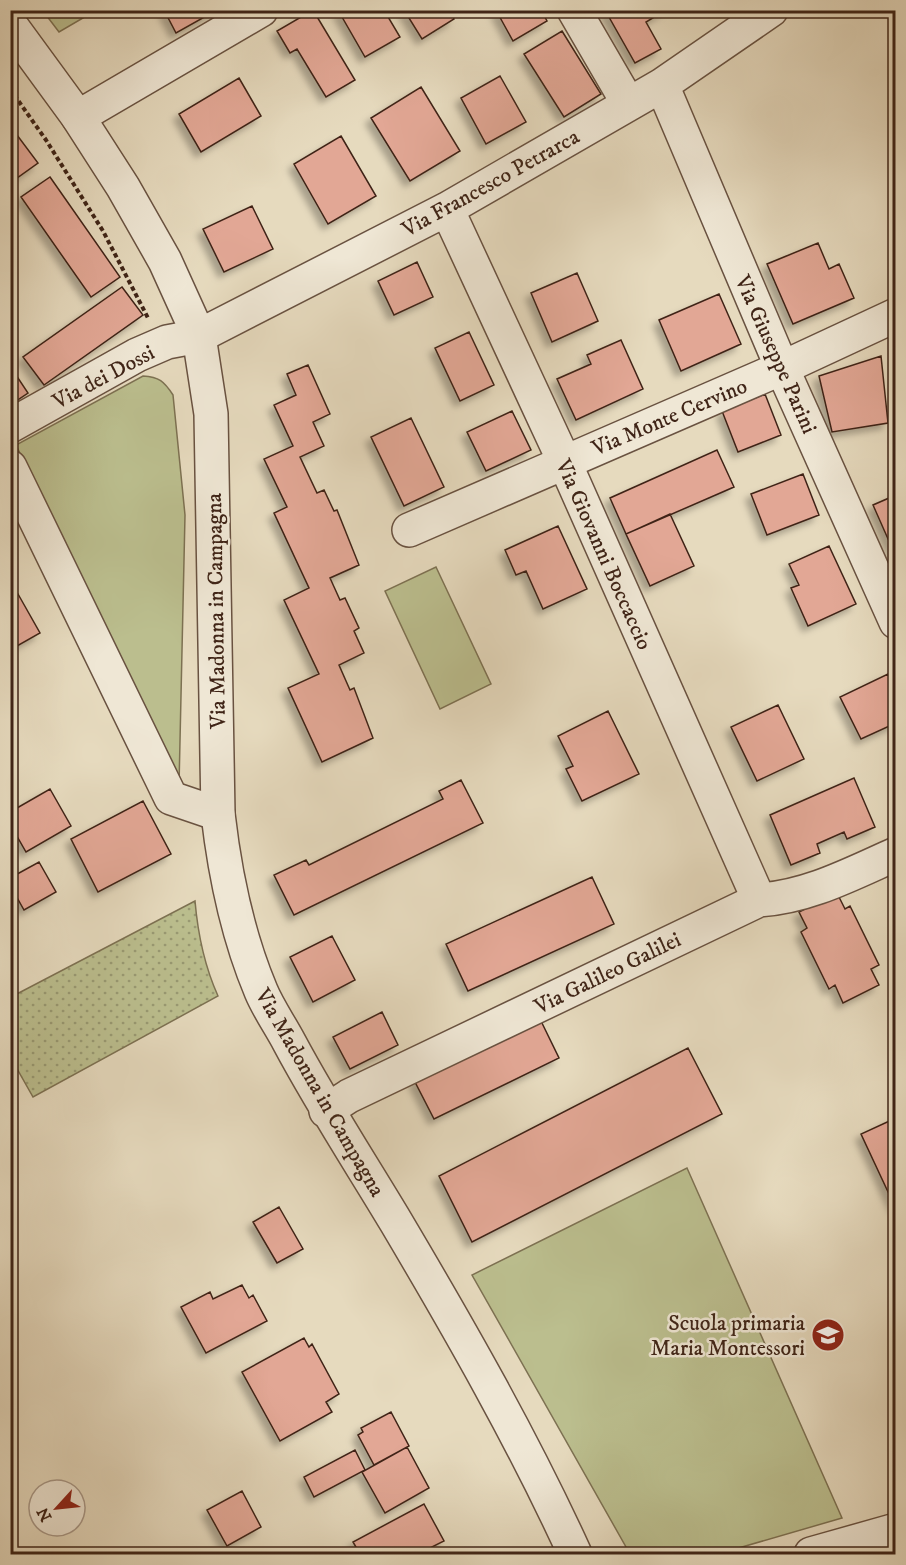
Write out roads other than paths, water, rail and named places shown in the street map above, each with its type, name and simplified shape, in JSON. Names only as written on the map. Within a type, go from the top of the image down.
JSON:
[{"type":"street","points":[[78,117],[261,10]]},
{"type":"street","points":[[574,10],[628,103]]},
{"type":"street","name":"Via Francesco Petrarca","points":[[199,336],[447,209],[662,85],[771,10]]},
{"type":"street","name":"Via Madonna in Campagna","points":[[10,24],[78,117],[123,187],[165,261],[199,336],[209,386],[211,425],[218,814],[229,891],[261,992],[326,1111],[395,1221],[448,1312],[524,1449],[574,1554]]},
{"type":"street","name":"Via Giuseppe Parini","points":[[662,85],[782,368],[896,622]]},
{"type":"street","name":"Via Giovanni Boccaccio","points":[[447,209],[564,461],[759,900]]},
{"type":"street","name":"Via Monte Cervino","points":[[409,530],[782,368],[896,315]]},
{"type":"street","name":"Via dei Dossi","points":[[10,426],[137,355],[167,342],[199,336]]},
{"type":"street","points":[[10,467],[171,798],[218,814]]},
{"type":"street","name":"Via Galileo Galilei","points":[[326,1111],[349,1096],[759,900],[785,898],[815,889],[896,854]]},
{"type":"street","points":[[811,1554],[896,1530]]},
{"type":"place","name":"Scuola primaria Maria Montessori","points":[[828,1335]]}]
